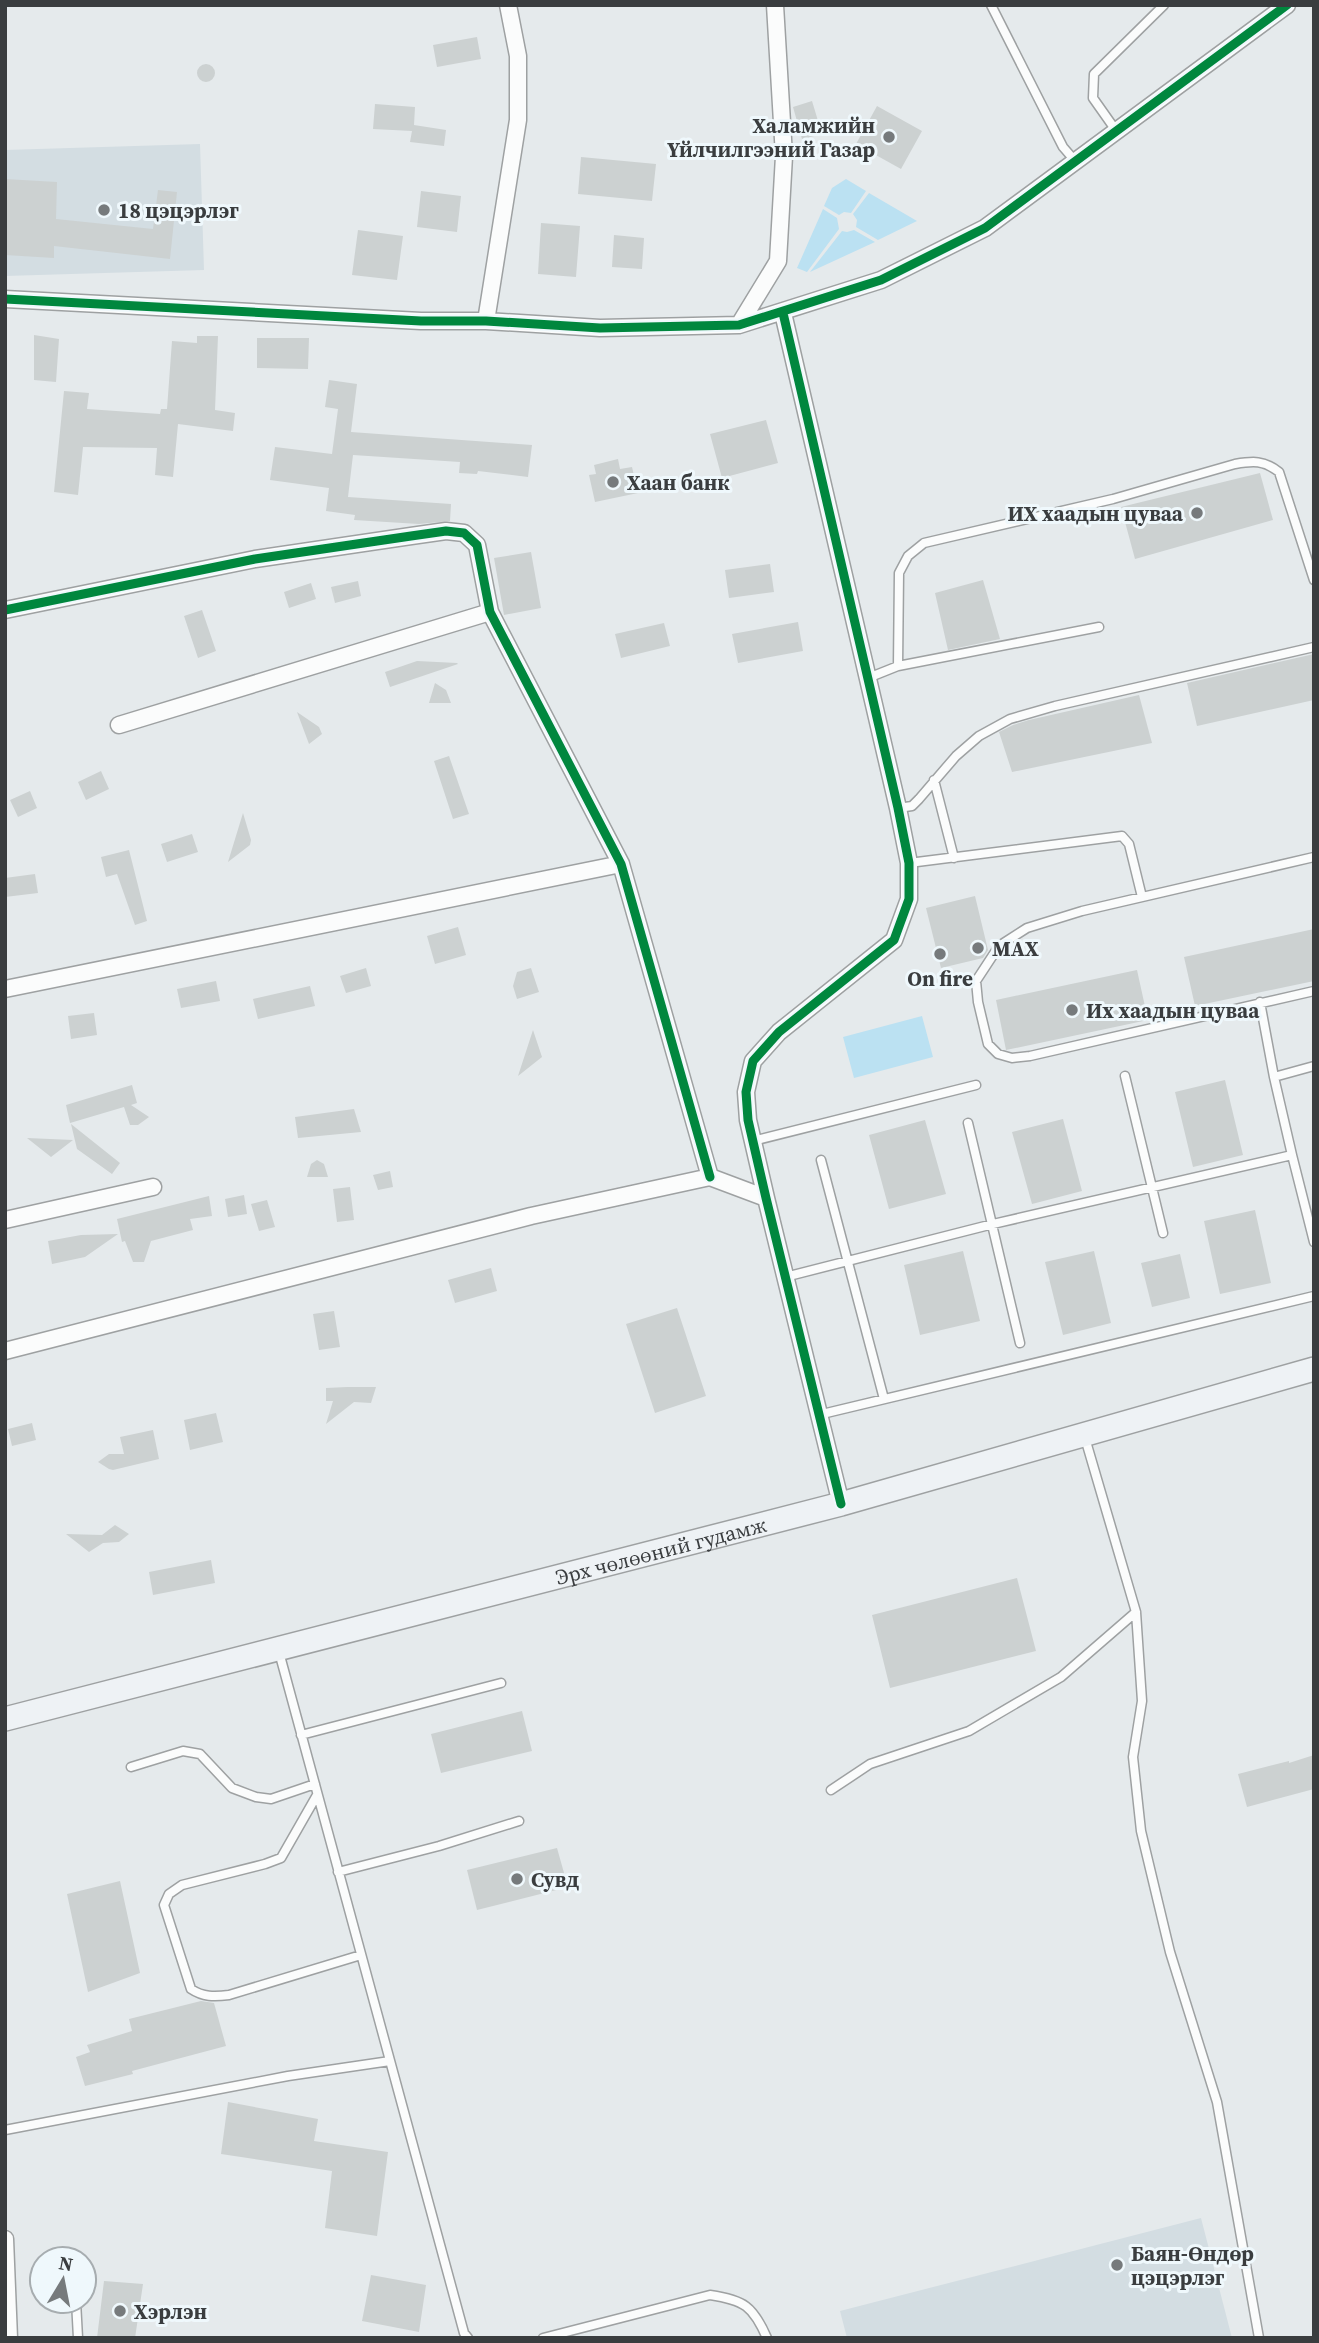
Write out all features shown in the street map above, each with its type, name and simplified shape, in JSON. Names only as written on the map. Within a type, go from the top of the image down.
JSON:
[{"type":"main road","name":"Эрх чөлөөний гудамж","points":[[5,1719],[841,1504],[1314,1369]]},
{"type":"street","points":[[486,321],[518,120],[518,56],[508,5]]},
{"type":"street","points":[[739,325],[778,261],[784,156],[775,5]]},
{"type":"street","points":[[5,299],[600,328],[739,325],[881,280],[985,228],[1286,5]]},
{"type":"street","points":[[783,313],[909,863],[909,899],[894,940],[779,1032],[753,1061],[746,1092],[748,1120],[841,1504]]},
{"type":"street","points":[[5,610],[255,559],[446,531],[464,533],[477,545],[490,612],[621,864],[710,1177]]},
{"type":"street","points":[[119,725],[490,612]]},
{"type":"street","points":[[5,989],[621,864]]},
{"type":"street","points":[[5,1351],[531,1216],[710,1177],[766,1198]]},
{"type":"street","points":[[5,1220],[153,1186]]},
{"type":"street","points":[[5,2239],[9,2338]]},
{"type":"lane","points":[[991,5],[1063,147],[1076,162]]},
{"type":"lane","points":[[1117,132],[1093,98],[1094,74],[1164,5]]},
{"type":"lane","points":[[898,666],[898,573],[908,555],[924,543],[1113,499],[1235,464],[1267,462],[1279,472],[1314,580]]},
{"type":"lane","points":[[868,678],[898,666],[1099,627]]},
{"type":"lane","points":[[898,808],[912,806],[956,756],[979,736],[1010,719],[1055,706],[1314,647]]},
{"type":"lane","points":[[934,780],[954,858]]},
{"type":"lane","points":[[909,863],[1122,836],[1129,844],[1142,897]]},
{"type":"lane","points":[[1314,857],[1082,911],[1027,928],[999,946],[976,981],[988,1044],[998,1054],[1012,1058],[1314,991]]},
{"type":"lane","points":[[1260,1002],[1274,1077],[1314,1242]]},
{"type":"lane","points":[[1274,1077],[1314,1066]]},
{"type":"lane","points":[[1125,1076],[1163,1233]]},
{"type":"lane","points":[[753,1141],[975,1086]]},
{"type":"lane","points":[[968,1123],[1020,1343]]},
{"type":"lane","points":[[785,1277],[993,1224],[1292,1155]]},
{"type":"lane","points":[[821,1160],[884,1399]]},
{"type":"lane","points":[[818,1415],[1314,1296]]},
{"type":"lane","points":[[1084,1435],[1136,1612],[1142,1701],[1133,1757],[1141,1831],[1170,1952],[1217,2102],[1259,2338]]},
{"type":"lane","points":[[831,1790],[870,1764],[969,1731],[1061,1677],[1136,1612]]},
{"type":"lane","points":[[278,1649],[464,2333],[468,2338]]},
{"type":"lane","points":[[301,1735],[501,1684]]},
{"type":"lane","points":[[131,1768],[183,1751],[201,1754],[232,1788],[256,1797],[271,1798],[315,1784]]},
{"type":"lane","points":[[317,1795],[281,1858],[182,1885],[169,1894],[164,1905],[191,1989],[199,1994],[213,1997],[229,1995],[361,1955]]},
{"type":"lane","points":[[338,1872],[439,1846],[519,1821]]},
{"type":"lane","points":[[5,2130],[288,2076],[390,2061]]},
{"type":"lane","points":[[543,2338],[710,2295],[736,2298],[757,2316],[767,2338]]},
{"type":"lane","points":[[77,2315],[78,2338]]},
{"type":"shaded area","name":"18 цэцэрлэг","points":[[200,144],[204,270],[5,276],[5,150]]},
{"type":"shaded area","points":[[846,179],[866,191],[851,213],[844,212],[839,215],[824,206],[832,188]]},
{"type":"shaded area","points":[[869,193],[917,221],[878,240],[856,227],[857,220],[853,214]]},
{"type":"shaded area","points":[[823,209],[837,218],[839,229],[807,272],[797,268]]},
{"type":"shaded area","points":[[854,230],[875,242],[810,272],[842,231]]},
{"type":"shaded area","points":[[922,1016],[933,1057],[854,1078],[843,1037]]},
{"type":"shaded area","name":"Баян-Өндөр цэцэрлэг","points":[[1201,2218],[1232,2338],[847,2338],[840,2311]]},
{"type":"building","points":[[477,37],[481,59],[437,67],[433,45]]},
{"type":"building","points":[[206,64],[212,67],[215,73],[212,79],[206,82],[200,79],[197,73],[200,67]]},
{"type":"building","points":[[812,101],[822,134],[802,139],[793,107]]},
{"type":"building","points":[[375,104],[415,107],[414,125],[446,130],[444,146],[410,142],[412,131],[373,129]]},
{"type":"building","name":"Халамжийн Үйлчилгээний Газар","points":[[877,106],[922,131],[901,169],[856,144]]},
{"type":"building","points":[[581,157],[656,164],[652,201],[578,194]]},
{"type":"building","points":[[5,179],[57,182],[56,219],[153,229],[158,190],[177,192],[170,259],[54,246],[54,258],[5,255]]},
{"type":"building","points":[[421,191],[461,196],[457,232],[417,227]]},
{"type":"building","points":[[541,223],[580,226],[576,277],[538,274]]},
{"type":"building","points":[[358,230],[403,236],[397,280],[352,275]]},
{"type":"building","points":[[614,235],[644,238],[642,269],[612,267]]},
{"type":"building","points":[[34,335],[59,339],[56,382],[34,380]]},
{"type":"building","points":[[197,336],[218,336],[215,410],[235,413],[233,431],[178,424],[173,477],[155,475],[157,448],[83,447],[78,495],[54,492],[64,391],[89,393],[87,409],[160,414],[161,409],[167,409],[172,341],[197,343]]},
{"type":"building","points":[[257,338],[309,338],[308,369],[257,368]]},
{"type":"building","points":[[329,380],[357,384],[351,432],[532,445],[528,477],[478,471],[477,474],[459,473],[460,462],[353,455],[348,497],[451,504],[450,521],[419,524],[354,520],[355,515],[326,511],[329,488],[270,480],[275,447],[332,454],[338,409],[325,407]]},
{"type":"building","points":[[766,420],[778,463],[722,478],[710,434]]},
{"type":"building","points":[[618,459],[620,469],[632,467],[638,493],[595,502],[589,475],[596,474],[594,465]]},
{"type":"building","name":"ИХ хаадын цуваа","points":[[1260,473],[1273,520],[1135,559],[1121,507]]},
{"type":"building","points":[[531,552],[541,608],[504,615],[494,558]]},
{"type":"building","points":[[770,564],[774,592],[729,598],[725,570]]},
{"type":"building","name":"ИХ хаадын цуваа","points":[[983,580],[1000,639],[948,650],[935,593]]},
{"type":"building","points":[[358,581],[361,596],[335,603],[331,587]]},
{"type":"building","points":[[311,583],[316,599],[289,608],[284,592]]},
{"type":"building","points":[[202,610],[216,651],[198,658],[184,616]]},
{"type":"building","points":[[798,622],[803,651],[738,663],[732,634]]},
{"type":"building","points":[[664,623],[670,646],[621,658],[615,634]]},
{"type":"building","points":[[1314,654],[1314,700],[1197,726],[1187,683]]},
{"type":"building","points":[[417,661],[458,664],[390,687],[385,672]]},
{"type":"building","points":[[435,683],[446,690],[451,703],[429,703]]},
{"type":"building","points":[[1139,695],[1152,743],[1012,772],[999,732],[1029,720]]},
{"type":"building","points":[[297,712],[319,727],[322,734],[309,744]]},
{"type":"building","points":[[449,756],[469,814],[453,819],[434,761]]},
{"type":"building","points":[[101,771],[109,789],[86,800],[78,782]]},
{"type":"building","points":[[30,791],[37,808],[18,817],[10,800]]},
{"type":"building","points":[[243,813],[250,845],[228,862]]},
{"type":"building","points":[[192,834],[198,852],[167,862],[161,844]]},
{"type":"building","points":[[129,850],[147,921],[135,925],[117,874],[106,877],[101,857]]},
{"type":"building","points":[[35,874],[38,893],[5,897],[5,878]]},
{"type":"building","points":[[975,896],[988,950],[983,958],[941,968],[926,908]]},
{"type":"building","points":[[458,927],[466,955],[435,964],[427,936]]},
{"type":"building","name":"Их хаадын цуваа","points":[[1314,929],[1314,981],[1195,1006],[1184,957]]},
{"type":"building","points":[[366,968],[371,986],[346,993],[340,976]]},
{"type":"building","points":[[531,968],[539,992],[517,999],[513,986],[517,972]]},
{"type":"building","name":"Их хаадын цуваа","points":[[1137,970],[1148,1020],[1006,1050],[996,1000]]},
{"type":"building","points":[[216,981],[220,1001],[181,1008],[177,989]]},
{"type":"building","points":[[310,986],[315,1006],[258,1019],[253,999]]},
{"type":"building","points":[[94,1013],[97,1035],[71,1039],[68,1016]]},
{"type":"building","points":[[533,1030],[542,1057],[518,1076]]},
{"type":"building","points":[[1225,1080],[1243,1155],[1193,1167],[1175,1092]]},
{"type":"building","points":[[132,1085],[137,1103],[131,1105],[149,1117],[138,1125],[130,1125],[124,1107],[70,1123],[66,1105]]},
{"type":"building","points":[[354,1109],[361,1132],[298,1138],[295,1117]]},
{"type":"building","points":[[1063,1119],[1082,1191],[1032,1204],[1012,1132]]},
{"type":"building","points":[[925,1120],[946,1194],[889,1209],[869,1135]]},
{"type":"building","points":[[71,1124],[120,1163],[112,1174],[77,1149]]},
{"type":"building","points":[[27,1138],[73,1140],[51,1157]]},
{"type":"building","points":[[317,1160],[324,1164],[328,1177],[307,1177],[311,1164]]},
{"type":"building","points":[[390,1171],[393,1187],[378,1190],[373,1175]]},
{"type":"building","points":[[350,1187],[354,1220],[337,1222],[333,1189]]},
{"type":"building","points":[[244,1195],[247,1214],[228,1217],[225,1199]]},
{"type":"building","points":[[209,1196],[212,1216],[190,1219],[193,1230],[151,1241],[144,1262],[133,1262],[125,1241],[122,1242],[117,1219]]},
{"type":"building","points":[[267,1200],[275,1227],[259,1231],[251,1204]]},
{"type":"building","points":[[1255,1210],[1271,1283],[1220,1294],[1204,1221]]},
{"type":"building","points":[[118,1234],[85,1257],[52,1264],[48,1241],[81,1235]]},
{"type":"building","points":[[963,1251],[980,1321],[920,1335],[904,1265]]},
{"type":"building","points":[[1094,1251],[1111,1323],[1063,1335],[1045,1262]]},
{"type":"building","points":[[1180,1254],[1190,1298],[1152,1307],[1141,1263]]},
{"type":"building","points":[[491,1268],[497,1291],[455,1303],[448,1280]]},
{"type":"building","points":[[677,1308],[706,1396],[655,1413],[626,1324]]},
{"type":"building","points":[[334,1311],[340,1347],[319,1350],[313,1314]]},
{"type":"building","points":[[376,1387],[371,1403],[354,1402],[326,1424],[333,1401],[326,1401],[326,1388]]},
{"type":"building","points":[[216,1413],[223,1442],[190,1450],[184,1420]]},
{"type":"building","points":[[32,1423],[36,1440],[12,1446],[8,1429]]},
{"type":"building","points":[[153,1430],[159,1459],[113,1470],[98,1462],[109,1454],[124,1454],[120,1437]]},
{"type":"building","points":[[115,1525],[129,1534],[119,1542],[103,1543],[89,1552],[66,1534],[102,1535]]},
{"type":"building","points":[[211,1560],[215,1583],[153,1595],[149,1572]]},
{"type":"building","points":[[1017,1578],[1036,1651],[890,1688],[872,1615]]},
{"type":"building","points":[[522,1711],[532,1751],[441,1773],[431,1734]]},
{"type":"building","points":[[1314,1755],[1314,1789],[1247,1807],[1238,1774]]},
{"type":"building","name":"Сувд","points":[[557,1848],[568,1887],[477,1910],[467,1870]]},
{"type":"building","points":[[120,1881],[140,1973],[88,1992],[67,1894]]},
{"type":"building","points":[[201,2001],[214,2003],[226,2046],[85,2086],[76,2057],[90,2052],[87,2045],[132,2031],[129,2019]]},
{"type":"building","points":[[228,2102],[318,2119],[314,2141],[388,2152],[377,2236],[325,2228],[332,2171],[221,2154]]},
{"type":"building","points":[[371,2275],[426,2285],[419,2332],[362,2321]]},
{"type":"building","name":"Хэрлэн","points":[[104,2281],[143,2284],[135,2338],[97,2338]]},
{"type":"cycle path","points":[[5,299],[600,328],[739,325],[881,280],[985,228],[1287,5]]},
{"type":"cycle path","points":[[783,313],[909,863],[909,899],[894,940],[779,1032],[753,1061],[746,1092],[748,1120],[841,1504]]},
{"type":"cycle path","points":[[5,610],[255,559],[446,531],[464,533],[477,545],[490,612],[621,864],[710,1177]]},
{"type":"place","name":"Халамжийн Үйлчилгээний Газар","points":[[889,137]]},
{"type":"place","name":"18 цэцэрлэг","points":[[104,210]]},
{"type":"place","name":"Хаан банк","points":[[613,482]]},
{"type":"place","name":"ИХ хаадын цуваа","points":[[1197,513]]},
{"type":"place","name":"МАХ","points":[[978,948]]},
{"type":"place","name":"On fire","points":[[940,954]]},
{"type":"place","name":"Их хаадын цуваа","points":[[1072,1010]]},
{"type":"place","name":"Сувд","points":[[517,1879]]},
{"type":"place","name":"Баян-Өндөр цэцэрлэг","points":[[1117,2265]]},
{"type":"place","name":"Хэрлэн","points":[[120,2311]]}]
